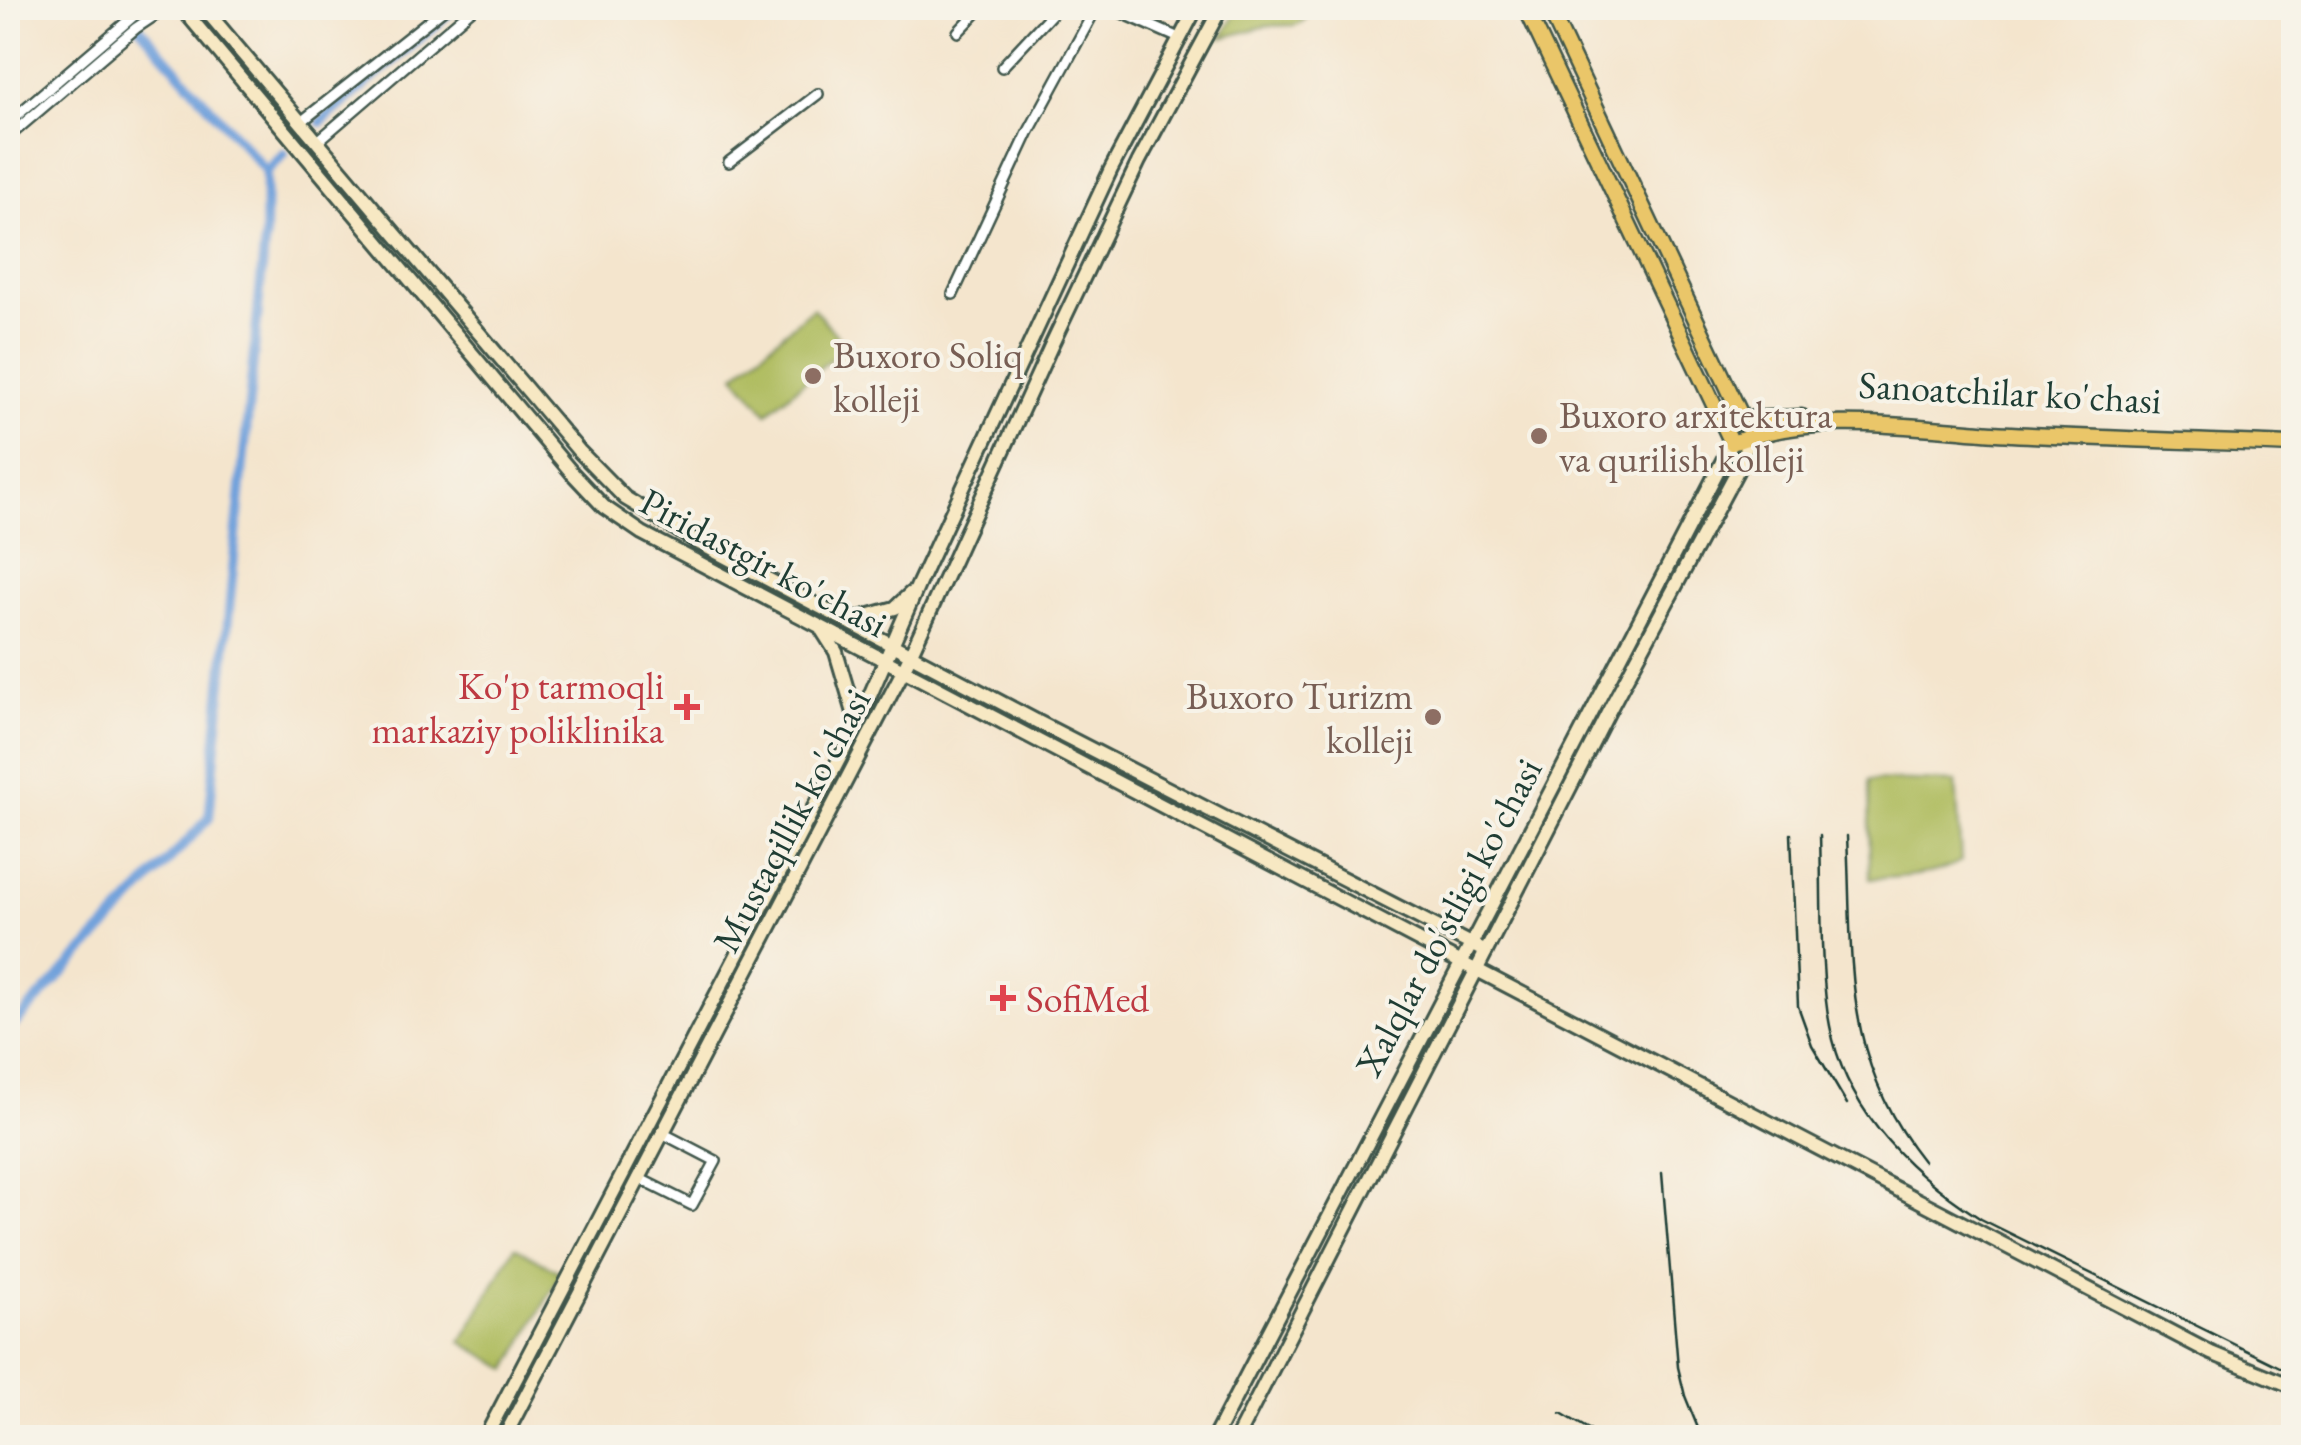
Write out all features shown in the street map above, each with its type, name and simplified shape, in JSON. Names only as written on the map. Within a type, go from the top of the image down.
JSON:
[{"type":"main road","name":"Piridastgir ko'chasi","points":[[182,8],[564,464],[621,520],[1461,963],[2211,1352],[2294,1387]]},
{"type":"main road","name":"Piridastgir ko'chasi","points":[[204,8],[579,452],[604,480],[654,517],[1486,952]]},
{"type":"main road","name":"Mustaqillik ko'chasi","points":[[808,835],[1052,294],[1111,169],[1196,8]]},
{"type":"main road","name":"Mustaqillik ko'chasi","points":[[484,1438],[808,835],[912,654],[1139,161],[1221,8]]},
{"type":"main road","points":[[1526,8],[1732,443]]},
{"type":"main road","points":[[1549,8],[1752,436]]},
{"type":"main road","points":[[1177,43],[1193,60]]},
{"type":"main road","points":[[304,153],[318,141]]},
{"type":"main road","points":[[1052,294],[1071,304]]},
{"type":"main road","name":"Sanoatchilar ko'chasi","points":[[1724,427],[1742,419],[1848,416],[2294,437]]},
{"type":"main road","name":"Sanoatchilar ko'chasi","points":[[1732,443],[1797,425],[1842,423],[2294,446]]},
{"type":"main road","name":"Xalqlar do'stligi ko'chasi","points":[[1237,1438],[1752,436]]},
{"type":"main road","name":"Xalqlar do'stligi ko'chasi","points":[[1214,1438],[1732,443]]},
{"type":"main road","points":[[564,464],[579,452]]},
{"type":"main road","points":[[849,621],[895,608],[919,583]]},
{"type":"main road","points":[[821,628],[836,652],[858,723]]},
{"type":"main road","points":[[1170,809],[1178,794]]},
{"type":"main road","name":"Mustaqillik ko'chasi","points":[[504,1438],[662,1133],[707,1028]]},
{"type":"main road","points":[[563,1288],[576,1296]]},
{"type":"street","points":[[8,123],[138,19],[166,8]]},
{"type":"street","points":[[318,141],[473,8]]},
{"type":"street","points":[[958,32],[981,8]]},
{"type":"street","points":[[1002,67],[1057,8]]},
{"type":"street","points":[[952,294],[1028,133],[1096,8]]},
{"type":"street","points":[[1111,8],[1177,43]]},
{"type":"street","points":[[301,122],[438,10]]},
{"type":"street","points":[[8,136],[138,19]]},
{"type":"street","points":[[729,162],[818,94]]},
{"type":"street","points":[[638,1178],[692,1206],[716,1161],[662,1133]]},
{"type":"green space","points":[[1238,8],[1314,8],[1295,25],[1266,26],[1222,38]]},
{"type":"green space","points":[[813,308],[846,346],[767,413],[735,375]]},
{"type":"green space","points":[[1869,780],[1956,782],[1961,861],[1929,873],[1870,879]]},
{"type":"green space","points":[[515,1247],[561,1273],[508,1369],[461,1342]]},
{"type":"waterway","points":[[123,8],[266,171]]},
{"type":"waterway","points":[[321,122],[456,8]]},
{"type":"waterway","points":[[8,1031],[209,818],[265,237],[266,171],[284,154]]},
{"type":"railway","points":[[1791,834],[1798,1006],[1812,1045],[1847,1104]]},
{"type":"railway","points":[[1820,835],[1823,957],[1830,1026],[1850,1086],[1885,1138],[1930,1182],[1981,1219],[2294,1374]]},
{"type":"railway","points":[[1847,836],[1852,966],[1864,1046],[1896,1123],[1923,1161]]},
{"type":"railway","points":[[1662,1173],[1678,1367],[1702,1438]]},
{"type":"railway","points":[[1561,1413],[1604,1438]]},
{"type":"place","name":"Buxoro Soliq kolleji","points":[[813,376]]},
{"type":"place","name":"Buxoro arxitektura va qurilish kolleji","points":[[1539,436]]},
{"type":"place","name":"Ko'p tarmoqli markaziy poliklinika","points":[[687,707]]},
{"type":"place","name":"Buxoro Turizm kolleji","points":[[1433,717]]},
{"type":"place","name":"SofiMed","points":[[1003,998]]}]
